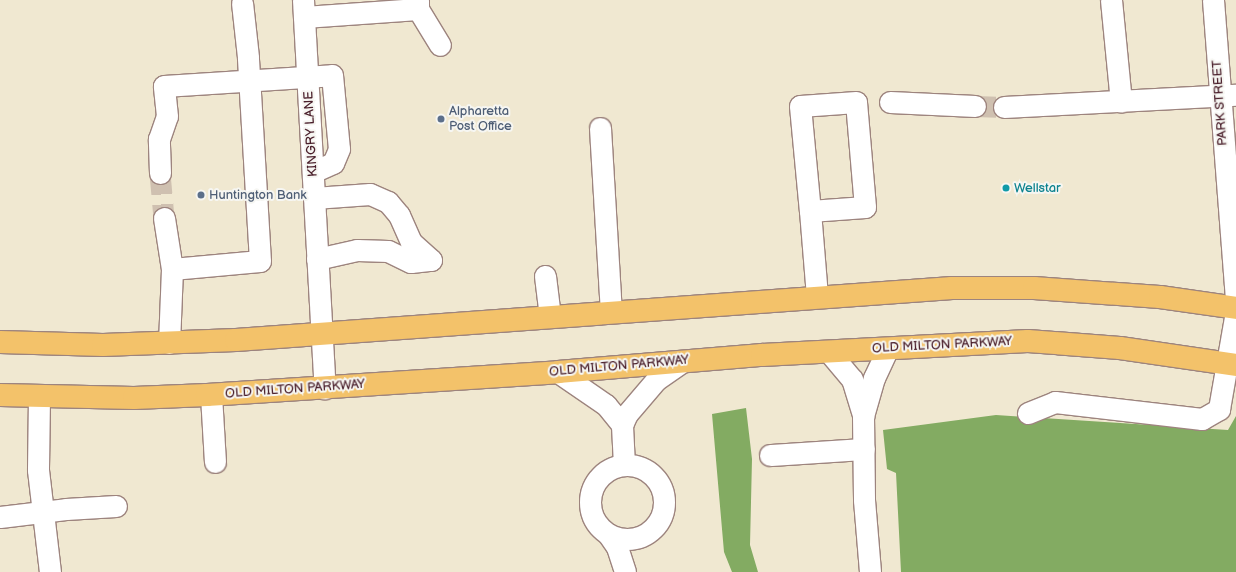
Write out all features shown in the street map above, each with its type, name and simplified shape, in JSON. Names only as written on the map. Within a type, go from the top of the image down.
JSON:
[{"type":"highway","points":[[0,342],[103,345],[169,343],[322,334],[952,288],[1034,288],[1160,297],[1236,308]]},
{"type":"highway","name":"OLD MILTON PARKWAY","points":[[0,395],[134,398],[211,395],[558,372],[682,361],[1028,341],[1120,348],[1232,364]]},
{"type":"street","points":[[1111,0],[1121,102]]},
{"type":"street","name":"PARK STREET","points":[[1213,0],[1228,95],[1236,302]]},
{"type":"street","points":[[172,268],[260,261],[242,3]]},
{"type":"street","points":[[304,8],[418,4],[440,44]]},
{"type":"street","name":"KINGRY LANE","points":[[304,8],[324,388]]},
{"type":"street","points":[[160,173],[159,139],[167,116],[164,86],[332,75],[340,149],[333,163],[313,172]]},
{"type":"street","points":[[1004,107],[1121,102],[1228,95]]},
{"type":"street","points":[[810,211],[865,207],[856,102],[800,106],[817,297]]},
{"type":"street","points":[[890,102],[975,106]]},
{"type":"street","points":[[600,128],[611,312]]},
{"type":"street","points":[[314,198],[370,194],[388,202],[399,215],[411,242],[431,260],[411,262],[388,251],[357,250],[318,259]]},
{"type":"street","points":[[164,218],[172,268],[169,343]]},
{"type":"street","points":[[545,276],[550,317]]},
{"type":"street","points":[[1028,413],[1055,402],[1202,419],[1219,409],[1222,383],[1232,364],[1236,312]]},
{"type":"street","points":[[870,572],[864,500],[864,416],[874,378],[888,348]]},
{"type":"street","points":[[829,352],[852,379],[864,416]]},
{"type":"street","points":[[624,465],[622,426],[635,402],[656,380],[682,361]]},
{"type":"street","points":[[558,372],[606,405],[622,426]]},
{"type":"street","points":[[211,395],[215,462]]},
{"type":"street","points":[[39,396],[38,470],[50,572]]},
{"type":"street","points":[[770,455],[864,449]]},
{"type":"street","points":[[608,534],[625,539],[643,536],[660,521],[664,504],[662,487],[646,470],[624,465],[603,474],[591,494],[593,517],[617,547],[625,572]]},
{"type":"street","points":[[0,517],[116,506]]},
{"type":"street","points":[[634,572],[643,536]]},
{"type":"green space","points":[[746,408],[752,459],[750,545],[758,572],[732,572],[724,552],[712,414]]},
{"type":"green space","points":[[996,415],[1228,430],[1236,416],[1236,572],[901,572],[896,473],[887,469],[883,430]]},
{"type":"tunnel","points":[[975,106],[1004,107]]},
{"type":"tunnel","points":[[160,173],[164,218]]},
{"type":"place","name":"Alpharetta Post Office","points":[[441,119]]},
{"type":"place","name":"Wellstar","points":[[1006,188]]},
{"type":"place","name":"Huntington Bank","points":[[201,195]]}]
